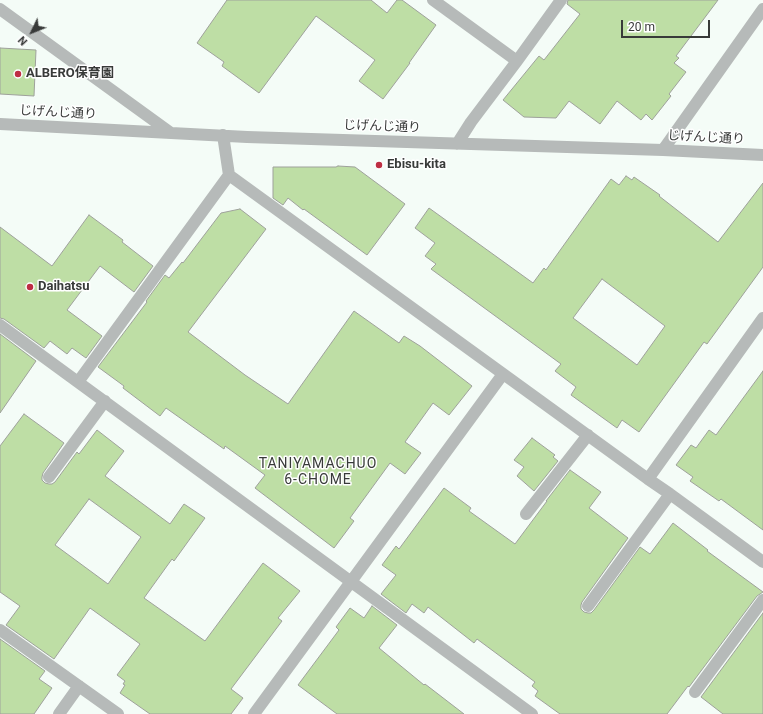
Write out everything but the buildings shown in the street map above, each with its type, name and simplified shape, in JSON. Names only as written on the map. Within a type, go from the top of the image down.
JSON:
[{"type":"street","points":[[433,0],[517,62]]},
{"type":"street","points":[[457,144],[471,122],[517,62],[561,0]]},
{"type":"street","points":[[0,9],[171,132]]},
{"type":"street","points":[[663,150],[763,9]]},
{"type":"street","name":"じげんじ通り","points":[[0,124],[223,135],[663,150],[763,155]]},
{"type":"street","points":[[78,382],[229,175],[223,135]]},
{"type":"street","points":[[229,175],[762,560]]},
{"type":"street","points":[[648,479],[763,318]]},
{"type":"street","points":[[0,325],[532,714]]},
{"type":"street","points":[[254,714],[503,374]]},
{"type":"street","points":[[49,477],[104,401]]},
{"type":"street","points":[[526,514],[588,435]]},
{"type":"street","points":[[588,606],[670,494]]},
{"type":"street","points":[[695,692],[763,600]]},
{"type":"street","points":[[0,630],[118,714]]},
{"type":"street","points":[[59,714],[79,686]]},
{"type":"place","name":"ALBERO保育園","points":[[18,74]]},
{"type":"place","name":"Ebisu-kita","points":[[379,165]]},
{"type":"place","name":"Daihatsu","points":[[30,287]]},
{"type":"district","name":"TANIYAMACHUO 6-CHOME","points":[[318,472]]}]
